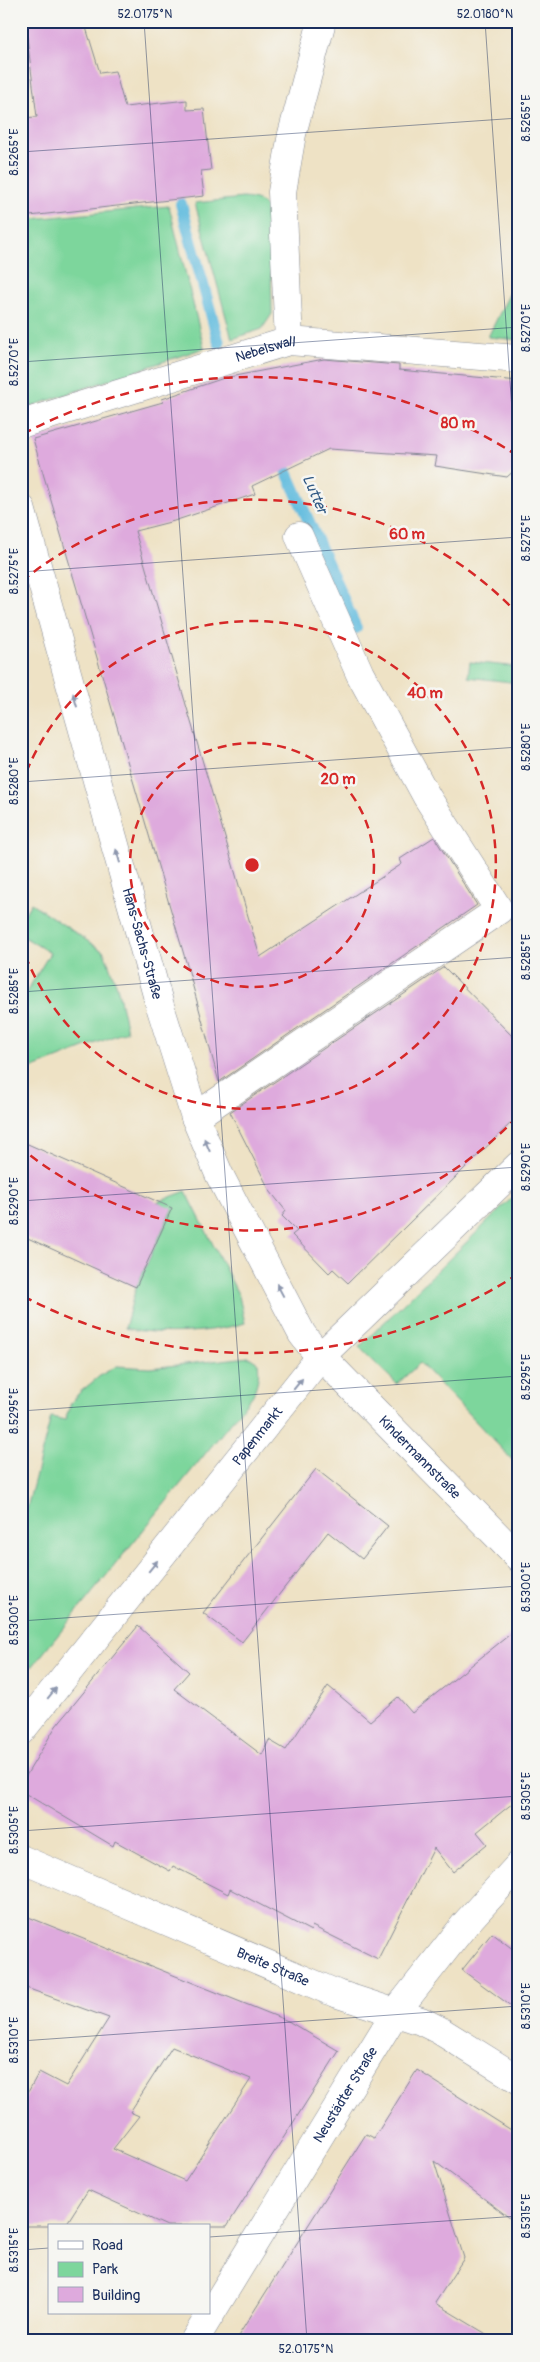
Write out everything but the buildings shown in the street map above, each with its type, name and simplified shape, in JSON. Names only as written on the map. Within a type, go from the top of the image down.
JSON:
[{"type":"street","points":[[289,341],[282,192],[291,142],[322,21]]},
{"type":"street","name":"Nebelswall","points":[[21,424],[289,341],[519,359]]},
{"type":"street","name":"Hans-Sachs-Straße","points":[[21,508],[160,1006],[194,1117],[219,1174],[302,1334],[321,1356]]},
{"type":"street","points":[[194,1117],[499,910],[427,797],[360,674],[300,536]]},
{"type":"street","name":"Papenmarkt","points":[[21,1731],[321,1356],[519,1165]]},
{"type":"street","name":"Kindermannstraße","points":[[321,1356],[519,1558]]},
{"type":"street","name":"Breite Straße","points":[[21,1859],[335,1993],[439,2030],[519,2080]]},
{"type":"street","name":"Neustädter Straße","points":[[194,2341],[395,2013],[466,1923],[519,1865]]},
{"type":"green space","points":[[243,198],[259,201],[270,213],[272,314],[262,329],[232,339],[195,203]]},
{"type":"green space","points":[[169,206],[204,348],[29,407],[21,398],[21,220]]},
{"type":"green space","points":[[519,274],[519,340],[488,337]]},
{"type":"green space","points":[[470,662],[519,667],[519,683],[468,677]]},
{"type":"green space","points":[[31,903],[104,952],[117,986],[127,1031],[21,1073],[21,1001],[50,953],[21,935],[21,920]]},
{"type":"green space","points":[[186,1191],[239,1296],[245,1323],[217,1329],[169,1333],[125,1328],[136,1287],[172,1209],[157,1202]]},
{"type":"green space","points":[[519,1191],[519,1467],[420,1363],[397,1384],[359,1347]]},
{"type":"green space","points":[[249,1357],[258,1363],[259,1367],[258,1379],[253,1395],[32,1667],[27,1662],[23,1634],[21,1531],[51,1417],[65,1420],[71,1403],[79,1393],[101,1375],[117,1366],[150,1368]]},
{"type":"waterway","name":"Lutter","points":[[181,204],[219,343]]},
{"type":"waterway","name":"Lutter","points":[[279,454],[356,628]]}]
